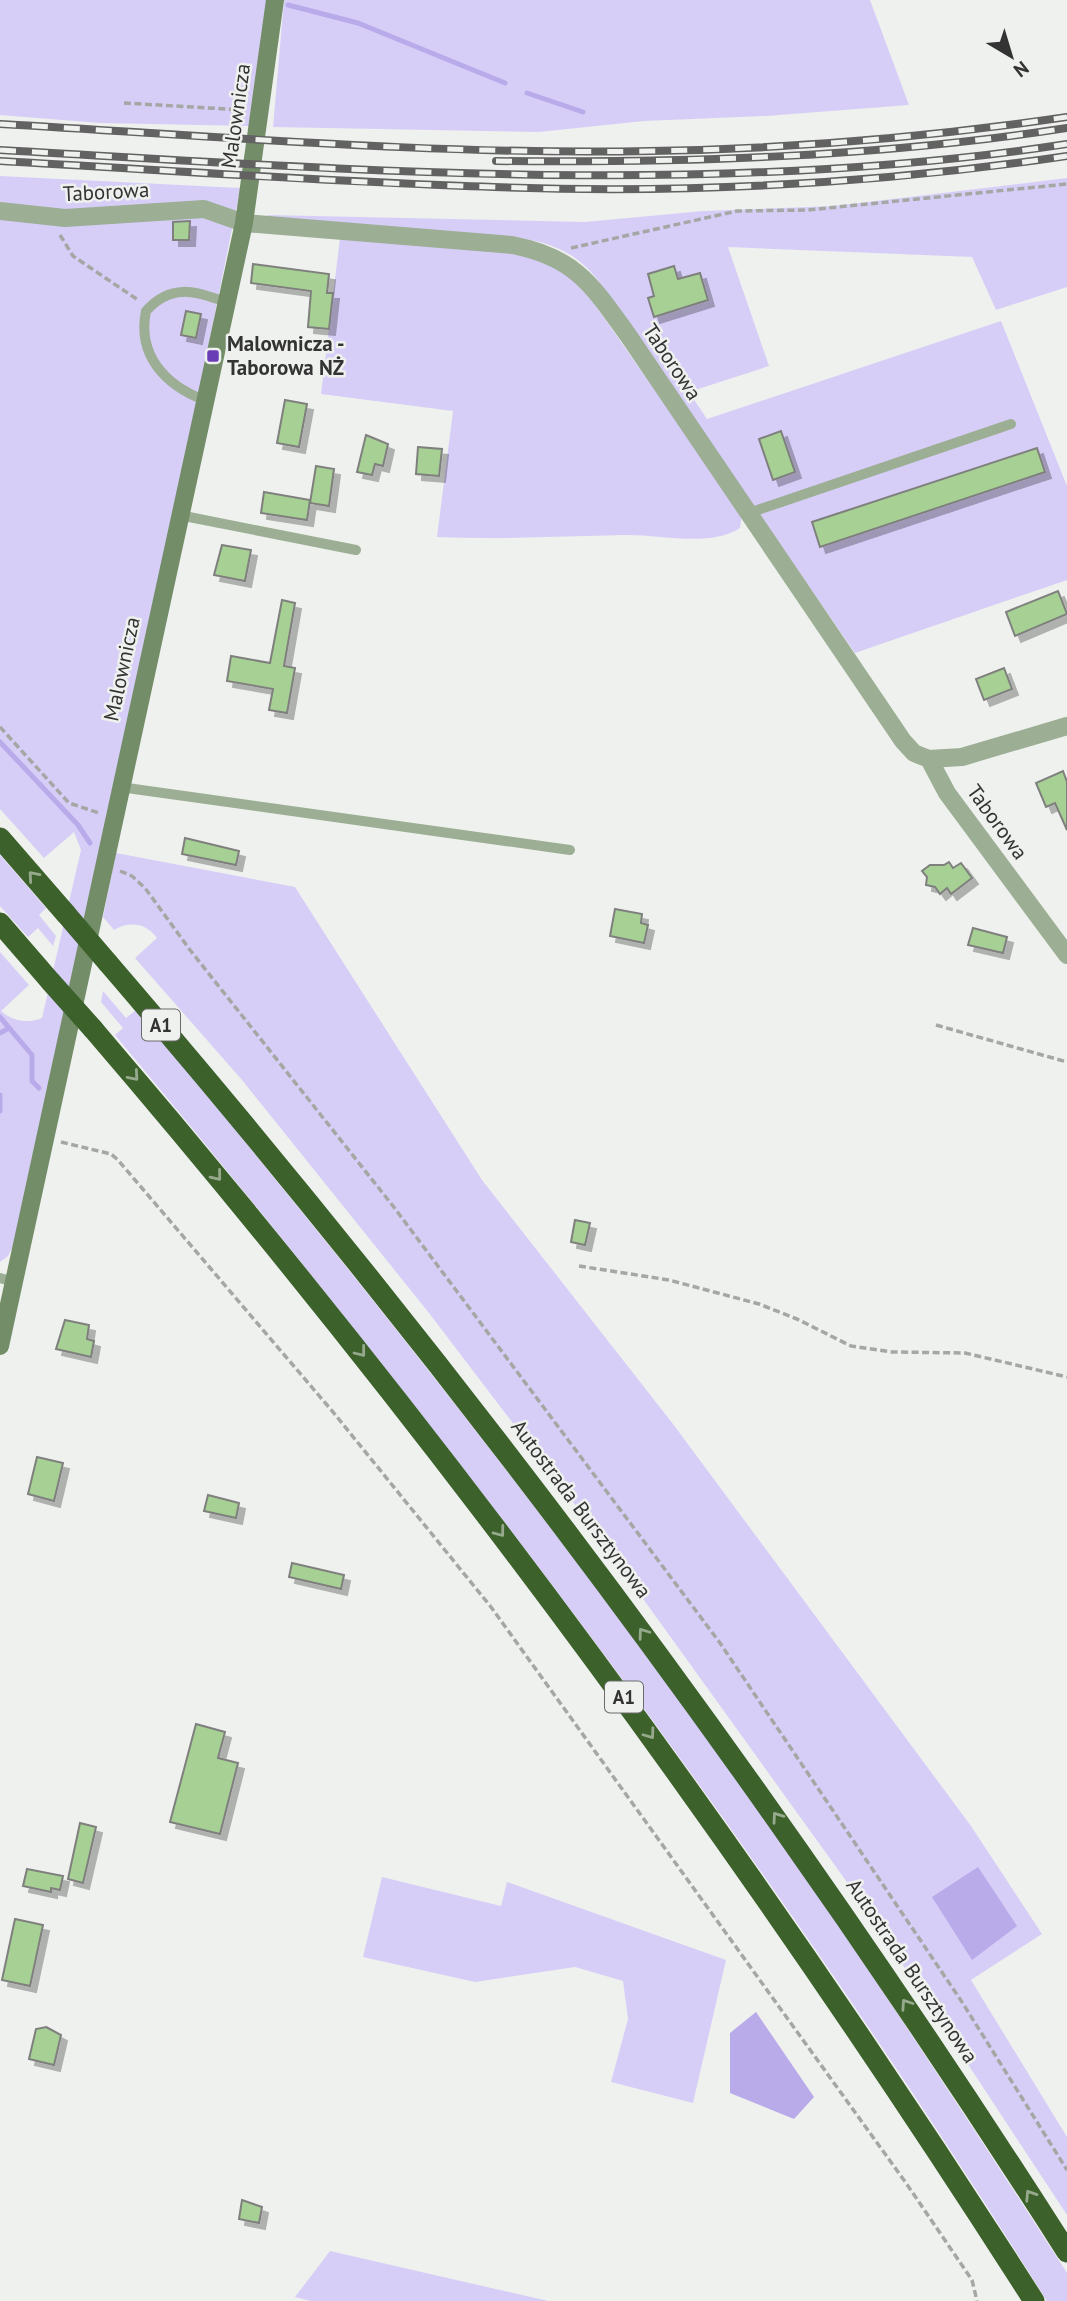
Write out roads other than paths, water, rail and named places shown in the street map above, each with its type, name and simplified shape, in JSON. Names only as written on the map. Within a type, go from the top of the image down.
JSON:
[{"type":"highway","name":"Autostrada Bursztynowa","points":[[0,838],[367,1272],[587,1555],[746,1773],[868,1949],[1067,2252]]},
{"type":"highway","name":"A1","points":[[0,923],[93,1029],[326,1308],[616,1687],[839,2003],[1034,2301]]},
{"type":"street","name":"Malownicza","points":[[0,1346],[7,1280],[45,1138],[244,223],[275,0]]},
{"type":"street","name":"Taborowa","points":[[0,211],[56,217],[108,217],[204,209],[244,223],[512,246],[547,254],[571,265],[593,286],[903,741],[914,753],[929,759],[947,793],[1067,955]]},
{"type":"street","points":[[929,759],[962,757],[1067,726]]},
{"type":"lane","points":[[204,400],[173,385],[151,359],[143,327],[148,308],[169,293],[182,290],[226,302]]},
{"type":"lane","points":[[746,514],[1012,424]]},
{"type":"lane","points":[[179,515],[356,550]]},
{"type":"lane","points":[[120,787],[570,850]]},
{"type":"waterway","points":[[288,5],[358,23],[505,83]]},
{"type":"waterway","points":[[527,93],[583,112]]},
{"type":"waterway","points":[[0,742],[78,825],[90,843]]},
{"type":"waterway","points":[[0,1017],[32,1055],[32,1081],[39,1088]]},
{"type":"waterway","points":[[0,1033],[9,1028]]},
{"type":"waterway","points":[[0,1095],[0,1111]]},
{"type":"railway","points":[[0,124],[406,147],[650,151],[859,141],[1067,117]]},
{"type":"railway","points":[[496,161],[640,161],[853,152],[1067,128]]},
{"type":"railway","points":[[0,150],[400,171],[667,175],[801,171],[934,161],[1067,144]]},
{"type":"railway","points":[[0,161],[432,185],[637,189],[853,180],[1067,156]]},
{"type":"place","name":"Malownicza - Taborowa NŻ","points":[[213,356]]}]
